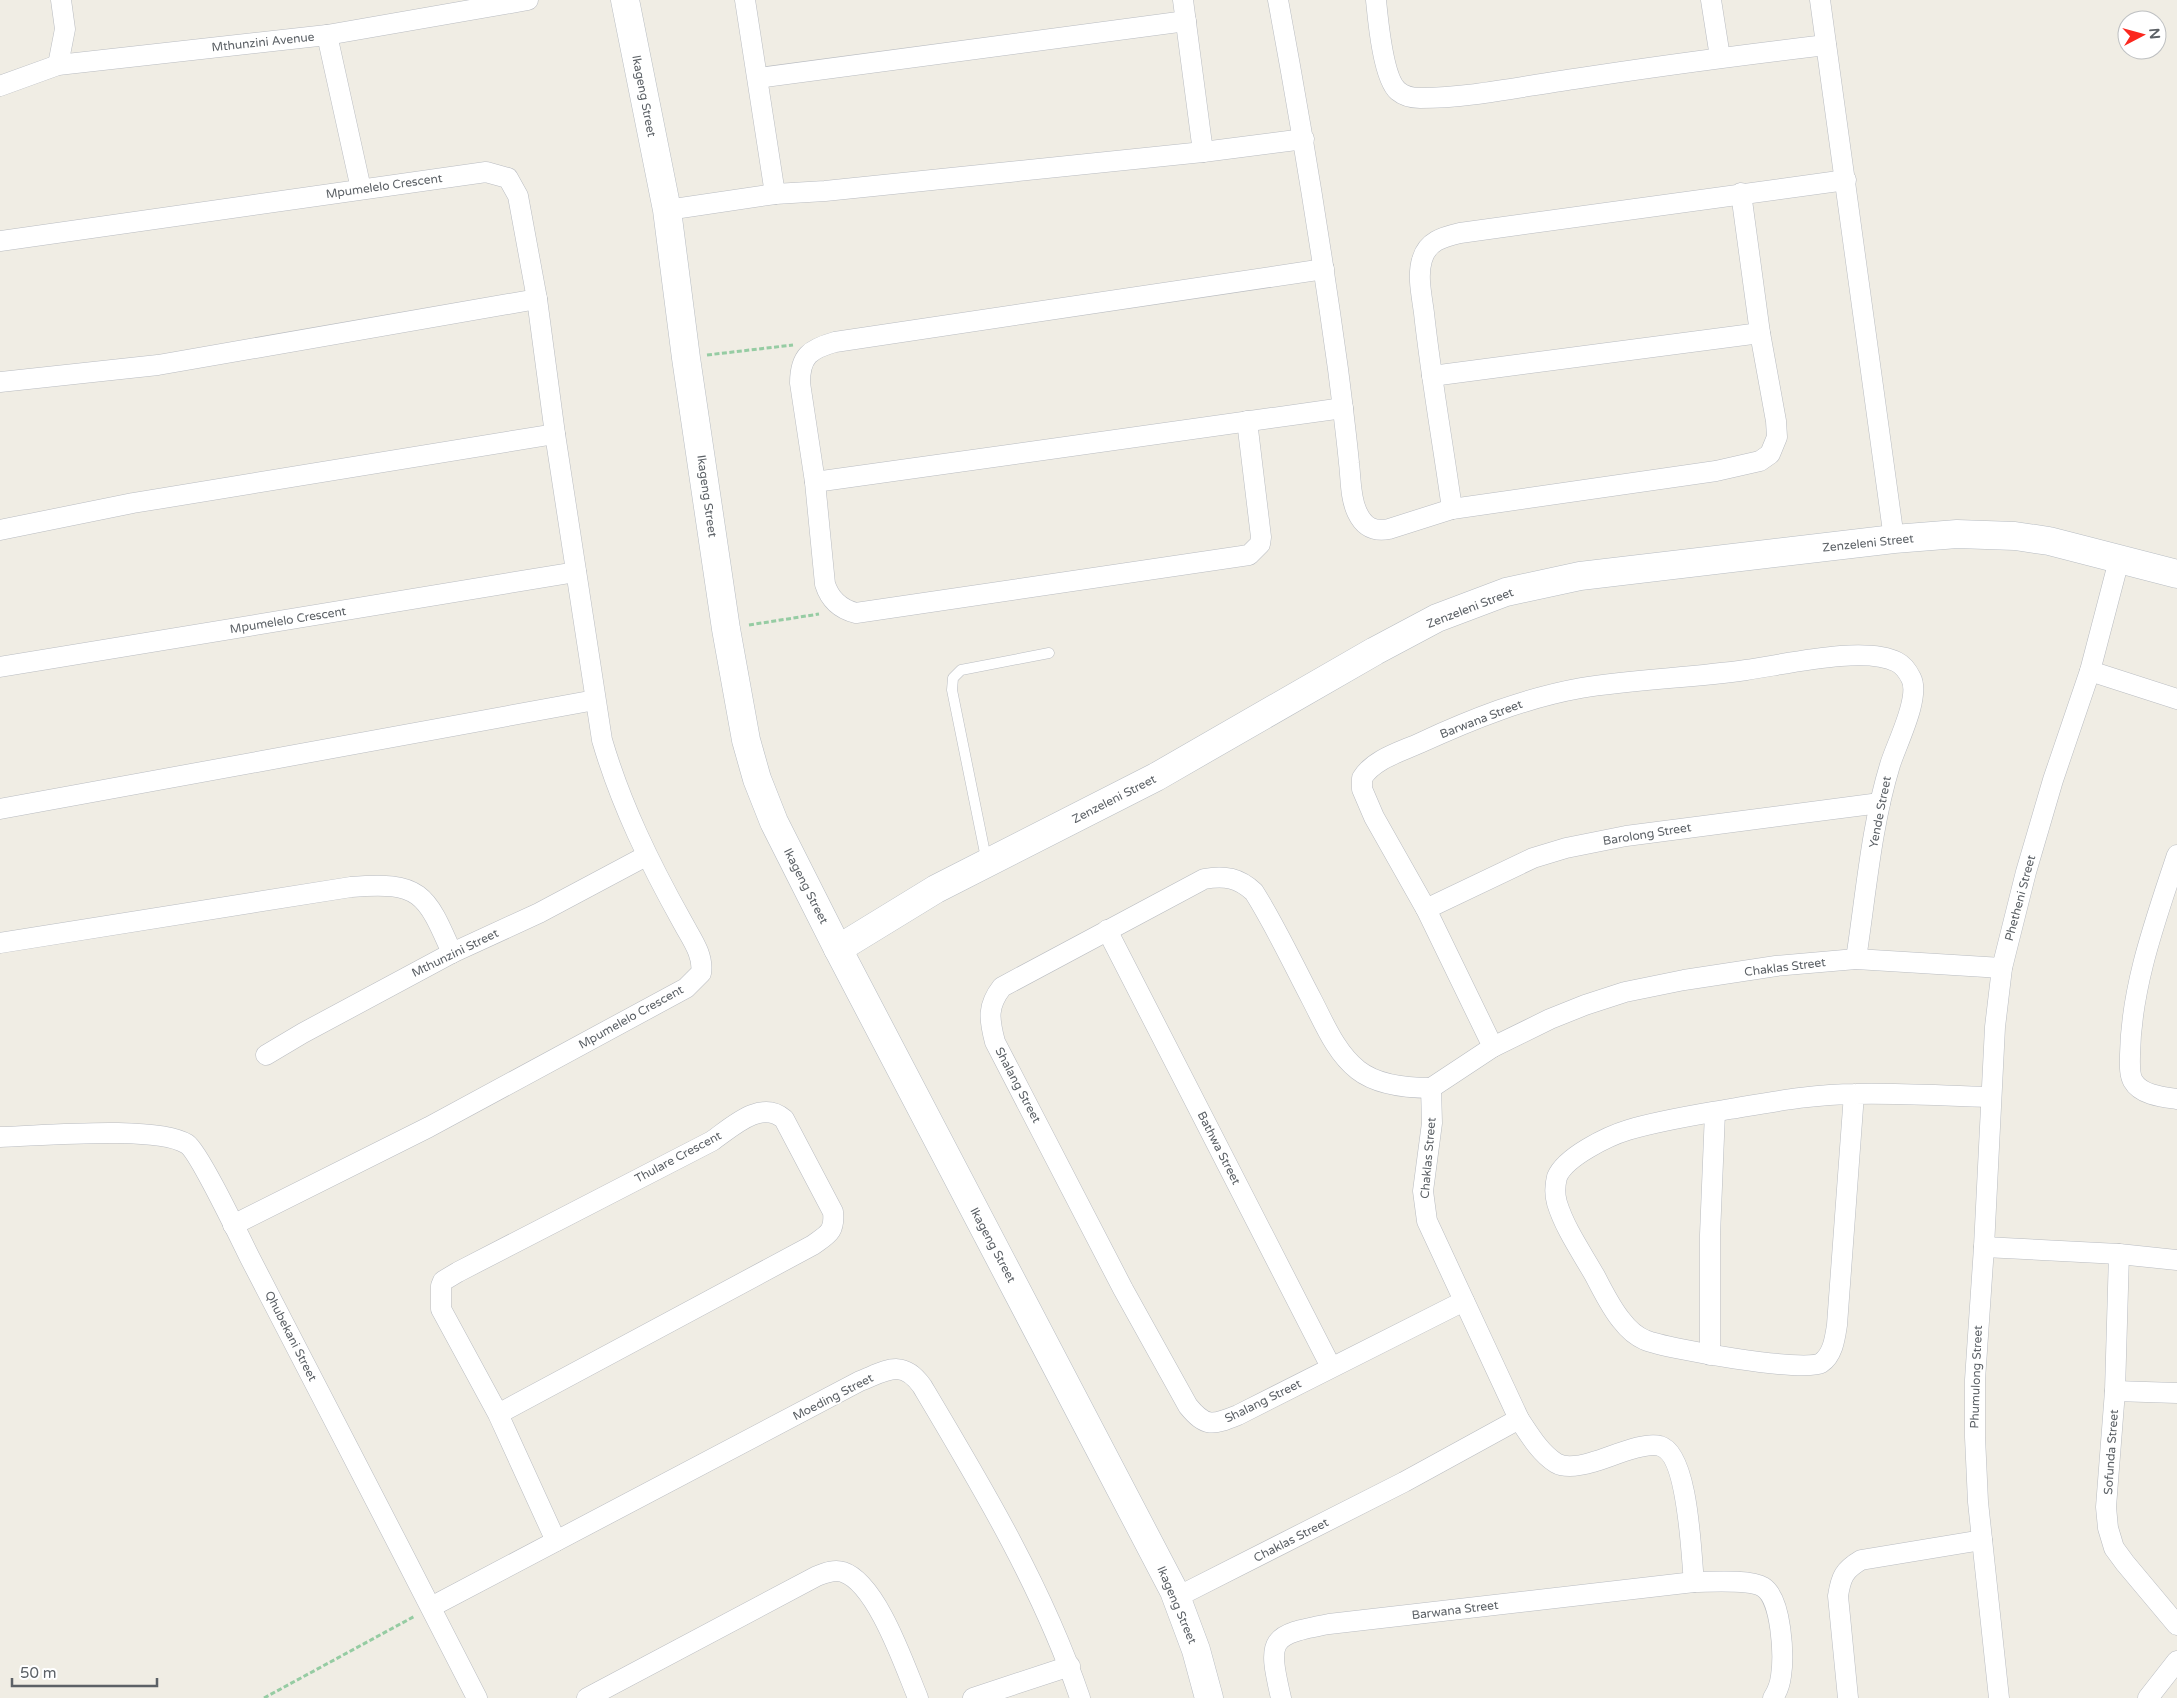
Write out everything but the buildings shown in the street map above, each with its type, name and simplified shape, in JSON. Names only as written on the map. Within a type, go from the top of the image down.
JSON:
[{"type":"street","points":[[58,65],[65,29],[61,0]]},
{"type":"street","name":"Mthunzini Avenue","points":[[0,86],[58,65],[327,35],[494,3],[528,0]]},
{"type":"street","name":"Ikageng Street","points":[[625,0],[668,210],[686,358],[726,629],[746,740],[757,779],[774,822],[838,949],[1176,1597],[1196,1650],[1209,1698]]},
{"type":"street","points":[[745,0],[775,194]]},
{"type":"street","points":[[1183,0],[1203,152]]},
{"type":"street","points":[[1278,0],[1304,138],[1324,269],[1344,408],[1353,497],[1356,510],[1364,524],[1370,529],[1378,531],[1389,529],[1452,509],[1716,471],[1760,461],[1770,454],[1777,437],[1776,421],[1760,333],[1741,193]]},
{"type":"street","points":[[1376,0],[1384,56],[1390,78],[1397,90],[1408,96],[1418,98],[1470,94],[1720,57],[1826,45]]},
{"type":"street","points":[[1712,0],[1720,57]]},
{"type":"street","points":[[1820,0],[1894,539]]},
{"type":"street","points":[[758,78],[1186,21]]},
{"type":"street","points":[[327,35],[361,189]]},
{"type":"street","points":[[668,210],[775,194],[826,191],[1203,152],[1304,138]]},
{"type":"street","name":"Mpumelelo Crescent","points":[[0,241],[486,172],[508,178],[518,196],[537,300],[555,434],[602,740],[613,776],[646,856],[699,954],[702,968],[699,976],[686,988],[429,1127],[233,1225]]},
{"type":"street","points":[[1452,509],[1432,376],[1420,277],[1422,260],[1426,250],[1437,240],[1460,233],[1846,180]]},
{"type":"street","points":[[1247,421],[1262,537],[1260,544],[1249,555],[856,613],[847,611],[833,599],[826,584],[815,482],[800,383],[800,369],[810,353],[823,345],[855,339],[1324,269]]},
{"type":"street","points":[[0,382],[158,365],[537,300]]},
{"type":"street","points":[[1432,376],[1760,333]]},
{"type":"street","points":[[815,482],[1344,408]]},
{"type":"street","points":[[0,530],[134,503],[555,434]]},
{"type":"street","name":"Zenzeleni Street","points":[[838,949],[936,889],[1156,777],[1374,651],[1437,618],[1506,592],[1580,576],[1894,539],[1957,534],[2015,536],[2079,548],[2177,574]]},
{"type":"street","name":"Phetheni Street","points":[[1984,1248],[1990,1097],[2002,968],[2026,872],[2090,670],[2119,560]]},
{"type":"street","name":"Mpumelelo Crescent","points":[[0,667],[576,572]]},
{"type":"street","name":"Barwana Street","points":[[1492,1047],[1426,909],[1374,817],[1362,789],[1362,778],[1377,762],[1447,730],[1517,704],[1579,689],[1652,678],[1744,671],[1851,656],[1885,658],[1898,663],[1906,670]]},
{"type":"street","name":"Yende Street","points":[[1856,958],[1880,803],[1890,765],[1913,699],[1913,680],[1906,670]]},
{"type":"street","points":[[2090,670],[2177,698]]},
{"type":"street","points":[[0,809],[595,700]]},
{"type":"street","name":"Barolong Street","points":[[1426,909],[1533,858],[1566,848],[1626,836],[1880,803]]},
{"type":"street","points":[[2177,855],[2150,939],[2137,996],[2130,1041],[2132,1080],[2140,1090],[2177,1099]]},
{"type":"street","name":"Mthunzini Street","points":[[266,1055],[326,1020],[452,953],[539,913],[646,856]]},
{"type":"street","name":"Shalang Street","points":[[1431,1088],[1407,1088],[1376,1079],[1359,1071],[1348,1061],[1331,1036],[1267,913],[1254,892],[1244,883],[1232,878],[1220,876],[1204,879],[1002,987],[995,997],[990,1013],[995,1042],[1123,1290],[1188,1406],[1204,1422],[1223,1421],[1464,1301]]},
{"type":"street","points":[[0,943],[351,886],[378,884],[403,887],[414,892],[426,902],[435,914],[452,953]]},
{"type":"street","name":"Bathwa Street","points":[[1107,930],[1331,1367]]},
{"type":"street","name":"Chaklas Street","points":[[1176,1597],[1404,1482],[1519,1419],[1432,1235],[1424,1208],[1423,1191],[1432,1123],[1431,1088],[1492,1047],[1568,1012],[1625,992],[1684,980],[1856,958],[2002,968]]},
{"type":"street","points":[[1854,1094],[1843,1264],[1837,1325],[1831,1352],[1821,1363],[1812,1367],[1793,1366],[1710,1355],[1646,1340],[1632,1331],[1620,1319],[1572,1236],[1557,1202],[1556,1186],[1558,1176],[1574,1157],[1605,1139],[1627,1130],[1790,1099],[1854,1094],[1990,1097]]},
{"type":"street","name":"Thulare Crescent","points":[[498,1414],[813,1245],[827,1235],[833,1227],[833,1212],[784,1119],[772,1112],[758,1112],[745,1118],[712,1141],[570,1213],[443,1281],[439,1290],[441,1309],[498,1414],[556,1541]]},
{"type":"street","points":[[1710,1355],[1710,1235],[1714,1112]]},
{"type":"street","name":"Qhubekani Street","points":[[0,1137],[125,1134],[160,1136],[176,1139],[190,1146],[233,1225],[478,1698]]},
{"type":"street","points":[[1984,1248],[2119,1254],[2177,1260]]},
{"type":"street","name":"Phumulong Street","points":[[1984,1248],[1975,1380],[1974,1438],[1982,1540],[1999,1698]]},
{"type":"street","name":"Sofunda Street","points":[[2119,1254],[2115,1390],[2106,1507],[2108,1528],[2114,1548],[2124,1563],[2177,1626]]},
{"type":"street","name":"Moeding Street","points":[[431,1607],[860,1381],[887,1370],[901,1368],[911,1373],[922,1386],[1006,1532],[1070,1666],[1080,1698]]},
{"type":"street","points":[[2115,1390],[2177,1393]]},
{"type":"street","points":[[1519,1419],[1538,1446],[1556,1463],[1564,1465],[1585,1465],[1643,1447],[1660,1446],[1666,1450],[1674,1459],[1685,1498],[1694,1582]]},
{"type":"street","points":[[1848,1698],[1838,1596],[1840,1585],[1848,1567],[1861,1560],[1982,1540]]},
{"type":"street","points":[[587,1698],[817,1576],[837,1571],[849,1575],[860,1584],[884,1618],[918,1698]]},
{"type":"street","name":"Barwana Street","points":[[1280,1698],[1275,1675],[1275,1646],[1281,1637],[1297,1630],[1329,1624],[1694,1582],[1748,1584],[1762,1587],[1771,1595],[1776,1607],[1782,1656],[1781,1677],[1773,1698]]},
{"type":"street","points":[[2148,1698],[2177,1661]]},
{"type":"street","points":[[973,1698],[1070,1666]]},
{"type":"lane","points":[[987,863],[952,690],[953,678],[961,670],[1050,653]]},
{"type":"path","points":[[686,358],[783,345],[823,345]]},
{"type":"path","points":[[726,629],[775,620],[847,611]]},
{"type":"path","points":[[264,1698],[431,1607]]}]
